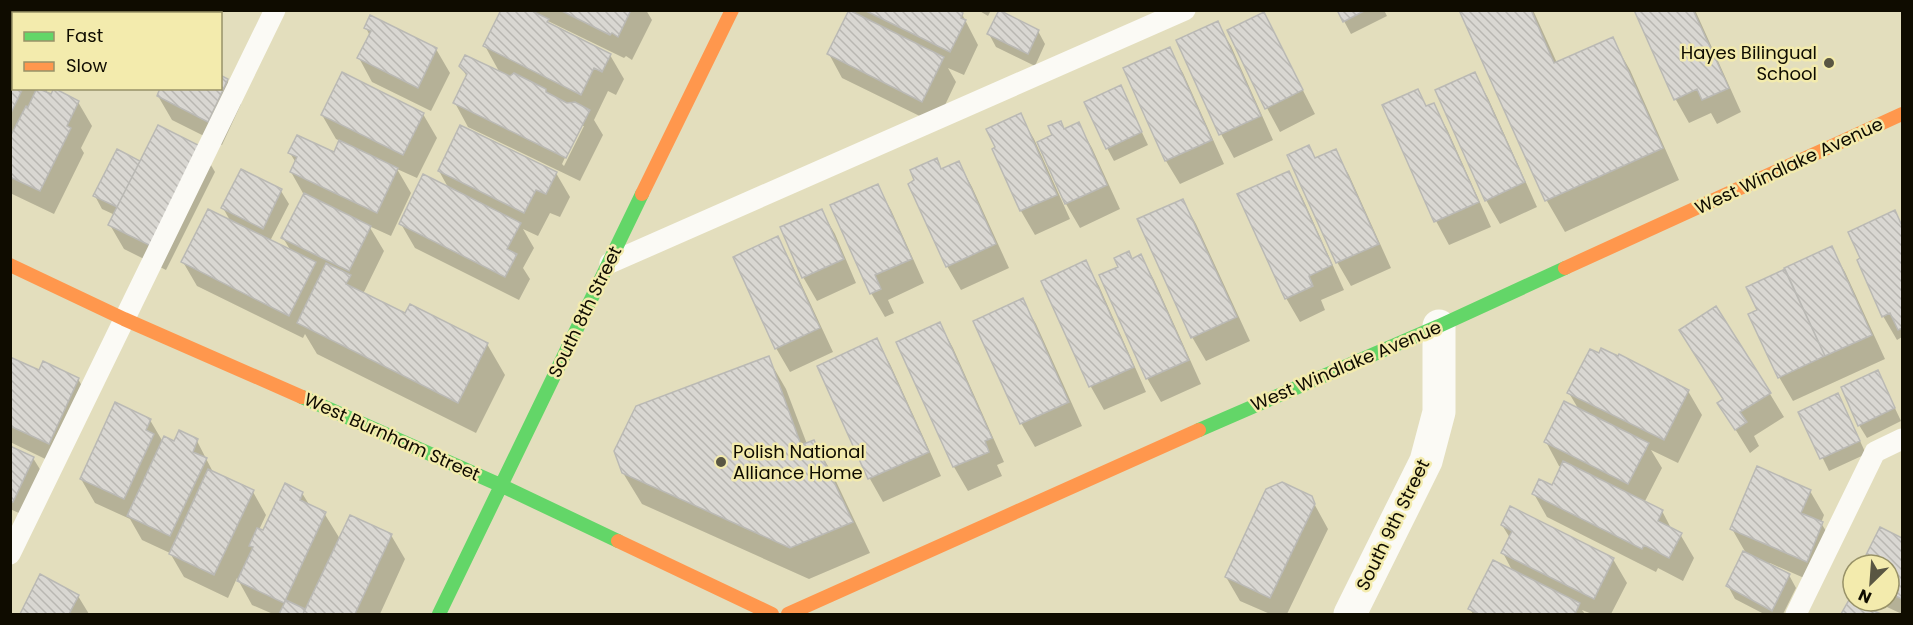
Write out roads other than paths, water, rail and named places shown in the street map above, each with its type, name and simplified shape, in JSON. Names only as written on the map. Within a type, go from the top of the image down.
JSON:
[{"type":"street","name":"South 8th Street","points":[[439,615],[732,10]]},
{"type":"street","name":"West Windlake Avenue","points":[[788,615],[1316,378],[1439,326],[1902,114]]},
{"type":"street","name":"West Burnham Street","points":[[10,265],[124,319],[500,485],[772,615]]},
{"type":"street","name":"South 9th Street","points":[[1350,615],[1426,461],[1439,412],[1439,326]]},
{"type":"lane","points":[[10,554],[275,10]]},
{"type":"lane","points":[[610,263],[1165,16],[1185,10]]},
{"type":"lane","points":[[1796,615],[1875,453],[1902,438]]},
{"type":"place","name":"Hayes Bilingual School","points":[[1829,63]]},
{"type":"place","name":"Polish National Alliance Home","points":[[721,462]]}]
